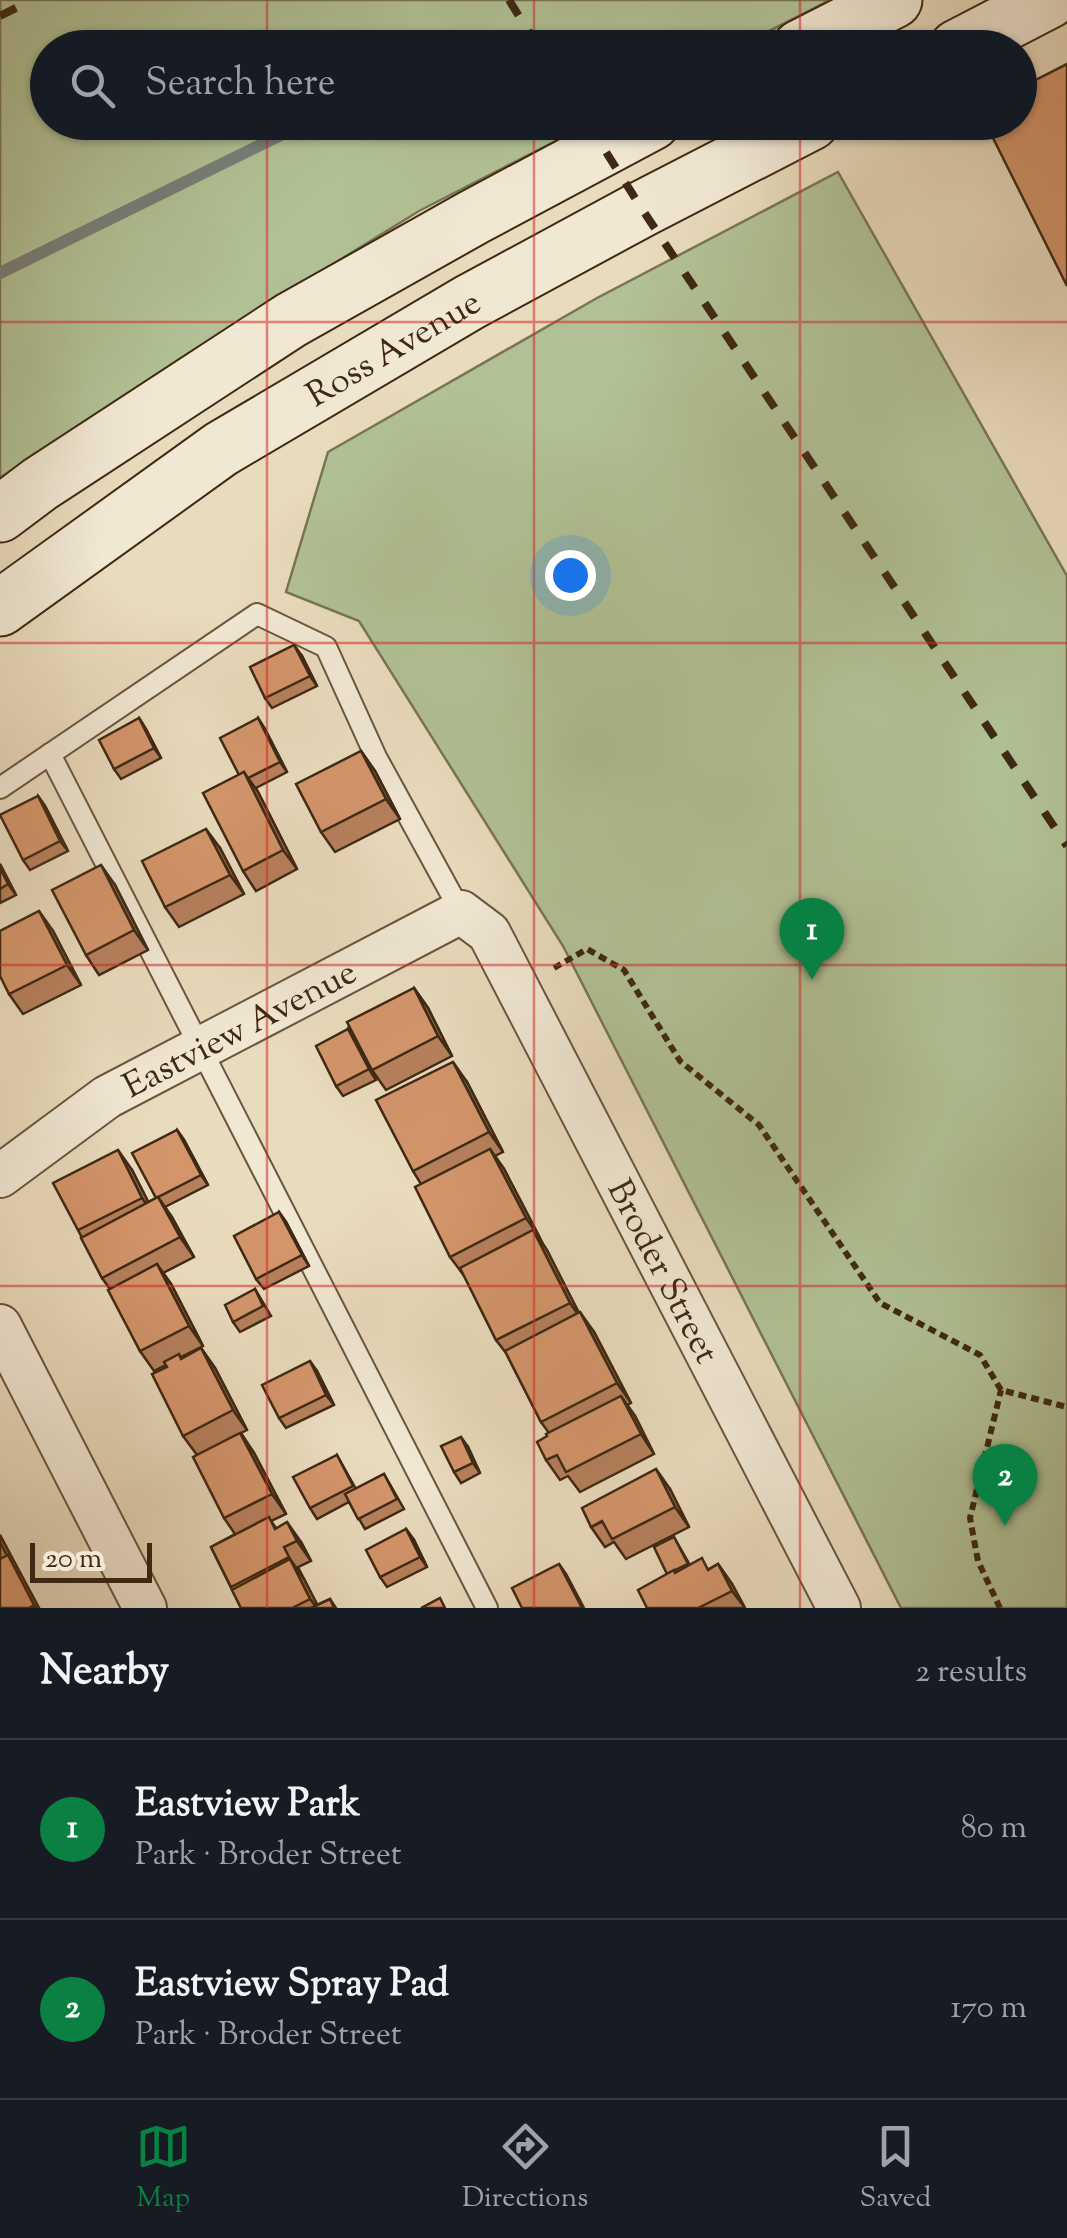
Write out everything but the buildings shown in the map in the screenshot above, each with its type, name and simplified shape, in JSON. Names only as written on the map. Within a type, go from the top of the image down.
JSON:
[{"type":"main road","points":[[835,30],[894,0]]},
{"type":"main road","points":[[991,30],[1049,0]]},
{"type":"main road","points":[[0,514],[291,320],[618,140]]},
{"type":"main road","name":"Ross Avenue","points":[[0,608],[222,449],[470,302],[775,140]]},
{"type":"street","name":"Broder Street","points":[[475,922],[518,988],[840,1608]]},
{"type":"street","name":"Eastview Avenue","points":[[0,1176],[107,1097],[200,1048],[475,922]]},
{"type":"street","points":[[0,1326],[145,1608]]},
{"type":"lane","points":[[0,788],[257,614],[326,647],[376,757],[475,922]]},
{"type":"lane","points":[[50,754],[487,1608]]},
{"type":"path","points":[[518,988],[587,948],[624,970],[680,1061],[759,1126],[880,1303],[980,1355],[1001,1390],[970,1518],[978,1560],[1000,1608]]},
{"type":"path","points":[[1001,1390],[1067,1407]]},
{"type":"green space","points":[[0,0],[830,0],[771,30],[30,30],[30,140],[558,140],[419,211],[181,358],[0,478]]},
{"type":"green space","points":[[838,172],[1067,576],[1067,1608],[901,1608],[563,946],[359,621],[286,592],[328,452],[597,298]]},
{"type":"waterway","points":[[0,273],[270,140]]},
{"type":"railway","points":[[0,16],[32,0]]},
{"type":"railway","points":[[509,0],[528,30]]},
{"type":"railway","points":[[598,140],[1067,846]]},
{"type":"place","name":"Eastview Park","points":[[812,980]]},
{"type":"place","name":"Eastview Spray Pad","points":[[1005,1526]]}]
